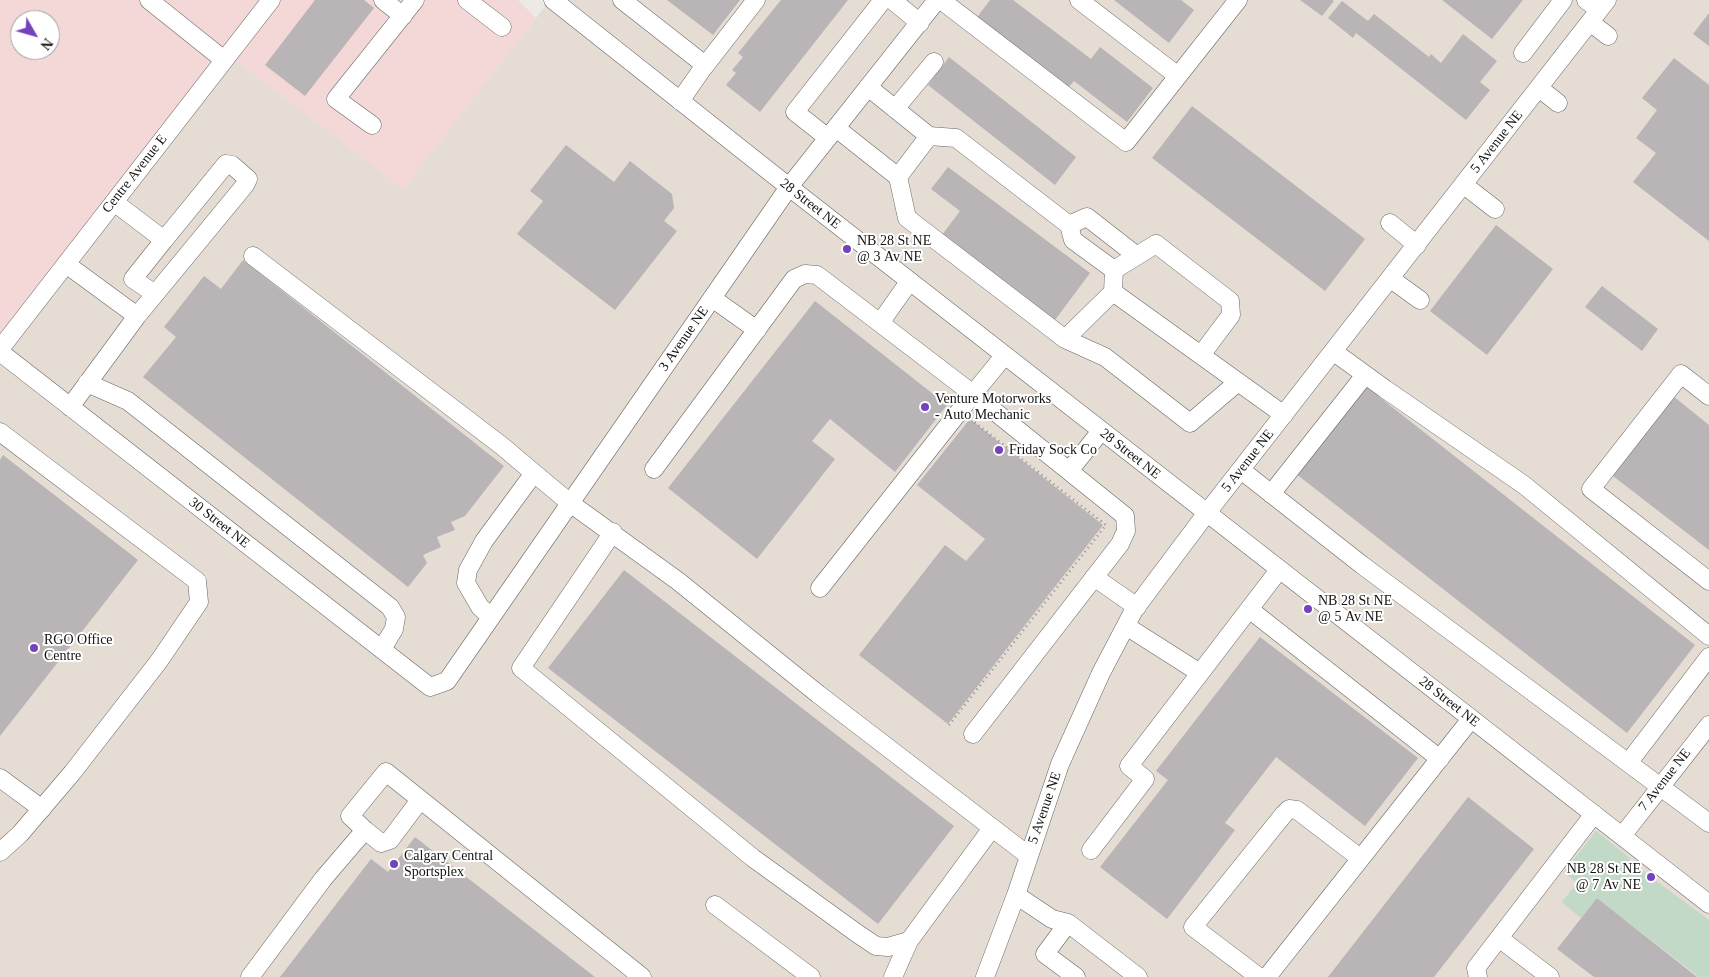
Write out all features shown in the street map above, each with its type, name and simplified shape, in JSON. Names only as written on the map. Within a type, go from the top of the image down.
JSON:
[{"type":"street","points":[[149,0],[224,60]]},
{"type":"street","name":"Centre Avenue E","points":[[0,351],[271,0]]},
{"type":"street","points":[[383,0],[403,16]]},
{"type":"street","points":[[372,125],[336,99],[415,0]]},
{"type":"street","points":[[467,0],[502,27]]},
{"type":"street","name":"28 Street NE","points":[[553,0],[788,187],[1206,514],[1709,904]]},
{"type":"street","points":[[622,0],[705,65],[704,67]]},
{"type":"street","points":[[680,101],[756,0]]},
{"type":"street","points":[[883,0],[795,112],[832,133],[898,177],[907,218],[1065,339],[1105,357],[1190,423],[1238,382]]},
{"type":"street","points":[[892,0],[920,23]]},
{"type":"street","points":[[939,0],[1126,142],[1178,76],[1232,2]]},
{"type":"street","name":"3 Avenue NE","points":[[440,683],[447,681],[788,187],[939,0]]},
{"type":"street","points":[[1079,0],[1178,76]]},
{"type":"street","points":[[1523,53],[1563,0]]},
{"type":"street","points":[[1596,8],[1608,36]]},
{"type":"street","name":"5 Avenue NE","points":[[985,977],[1016,895],[1060,764],[1101,672],[1137,607],[1206,514],[1539,88],[1596,8]]},
{"type":"street","points":[[895,109],[934,62]]},
{"type":"street","points":[[868,87],[928,136],[956,138],[1069,225],[1073,240],[1114,270]]},
{"type":"street","points":[[1539,88],[1558,103]]},
{"type":"street","points":[[898,177],[928,136]]},
{"type":"street","points":[[70,406],[137,316],[245,185],[248,179],[232,165],[226,164],[133,279],[155,294]]},
{"type":"street","points":[[1464,185],[1495,209]]},
{"type":"street","points":[[114,202],[164,240]]},
{"type":"street","points":[[1069,225],[1087,217],[1137,256]]},
{"type":"street","points":[[1390,223],[1418,245]]},
{"type":"street","points":[[1114,270],[1156,244],[1230,301],[1230,315],[1201,355]]},
{"type":"street","points":[[253,256],[502,446],[570,503],[678,580],[818,694],[1029,856]]},
{"type":"street","points":[[66,264],[137,316]]},
{"type":"street","points":[[1065,339],[1113,292],[1114,270]]},
{"type":"street","points":[[654,468],[794,279],[804,274],[817,275],[973,394],[1125,516],[1126,531],[1120,544],[973,734]]},
{"type":"street","points":[[1391,279],[1420,300]]},
{"type":"street","points":[[880,323],[910,282]]},
{"type":"street","points":[[1113,292],[1284,415]]},
{"type":"street","points":[[712,298],[757,330]]},
{"type":"street","name":"30 Street NE","points":[[0,351],[430,687],[440,683]]},
{"type":"street","points":[[1334,352],[1524,485],[1709,636]]},
{"type":"street","points":[[820,588],[1004,356]]},
{"type":"street","points":[[1709,396],[1681,374],[1591,489],[1709,581]]},
{"type":"street","points":[[1271,494],[1365,375]]},
{"type":"street","points":[[87,383],[128,401],[390,607],[396,617],[394,629],[382,650]]},
{"type":"street","points":[[1070,471],[1101,431]]},
{"type":"street","points":[[0,432],[197,581],[199,602],[159,661],[42,809],[20,834],[0,852]]},
{"type":"street","points":[[1241,470],[1362,565],[1709,823]]},
{"type":"street","points":[[491,617],[480,607],[466,583],[468,570],[484,541],[534,473]]},
{"type":"street","points":[[613,532],[521,668],[753,858],[858,934],[876,946],[888,947],[909,941]]},
{"type":"street","points":[[1091,850],[1145,779],[1129,766],[1279,570]]},
{"type":"street","points":[[1094,577],[1137,607]]},
{"type":"street","points":[[1249,609],[1440,759]]},
{"type":"street","points":[[1126,626],[1200,673]]},
{"type":"street","points":[[1629,762],[1709,657]]},
{"type":"street","points":[[1267,977],[1471,719]]},
{"type":"street","name":"7 Avenue NE","points":[[1622,836],[1709,725]]},
{"type":"street","points":[[420,800],[390,840],[381,844],[350,816],[386,772],[642,977]]},
{"type":"street","points":[[0,778],[42,809]]},
{"type":"street","points":[[1259,977],[1193,928],[1284,814],[1289,809],[1297,810],[1360,858]]},
{"type":"street","points":[[1478,977],[1476,968],[1594,814]]},
{"type":"street","points":[[893,977],[909,941],[992,828]]},
{"type":"street","points":[[250,977],[323,878],[364,830]]},
{"type":"street","points":[[1016,895],[1052,919],[1068,923],[1138,977]]},
{"type":"street","points":[[715,905],[811,977]]},
{"type":"street","points":[[1068,923],[1045,954],[1076,977]]},
{"type":"street","points":[[1499,938],[1550,977]]},
{"type":"path","points":[[949,725],[1106,525],[972,420]]},
{"type":"shaded area","points":[[0,0],[518,0],[536,18],[403,190],[228,54],[0,349]]},
{"type":"shaded area","points":[[550,0],[1709,0],[1709,977],[0,977],[0,349],[228,54],[403,189]]},
{"type":"green space","points":[[1596,831],[1630,858],[1629,861],[1709,920],[1709,977],[1699,977],[1597,898],[1581,918],[1562,902],[1577,883],[1564,872]]},
{"type":"building","points":[[315,0],[364,0],[374,8],[305,96],[265,65]]},
{"type":"building","points":[[667,0],[740,0],[713,35]]},
{"type":"building","points":[[781,0],[848,0],[760,112],[726,85],[736,73],[732,70],[743,57],[738,53]]},
{"type":"building","points":[[990,0],[1013,0],[1091,59],[1100,47],[1153,88],[1127,122],[1074,81],[1066,90],[975,20]]},
{"type":"building","points":[[1114,0],[1181,0],[1194,10],[1169,43]]},
{"type":"building","points":[[1300,0],[1332,0],[1334,1],[1322,16]]},
{"type":"building","points":[[1442,0],[1523,0],[1492,39]]},
{"type":"building","points":[[1342,1],[1368,21],[1374,14],[1429,57],[1431,54],[1441,63],[1463,34],[1497,61],[1480,82],[1490,90],[1466,120],[1356,33],[1353,38],[1328,18]]},
{"type":"building","points":[[1709,13],[1709,46],[1693,34]]},
{"type":"building","points":[[949,57],[1076,157],[1055,185],[928,85]]},
{"type":"building","points":[[1674,58],[1709,85],[1709,241],[1633,182],[1656,153],[1636,138],[1657,110],[1642,98]]},
{"type":"building","points":[[1192,106],[1365,239],[1325,291],[1152,158]]},
{"type":"building","points":[[566,145],[614,182],[630,161],[672,194],[674,208],[664,221],[677,231],[615,310],[517,234],[543,201],[530,191]]},
{"type":"building","points":[[948,167],[1090,273],[1055,320],[942,235],[960,211],[931,189]]},
{"type":"building","points":[[1496,225],[1553,269],[1487,355],[1430,311]]},
{"type":"building","points":[[243,260],[504,466],[465,516],[451,522],[455,530],[437,537],[441,547],[423,555],[427,563],[408,587],[143,377],[176,337],[164,327],[204,276],[221,289]]},
{"type":"building","points":[[1602,286],[1658,329],[1642,351],[1585,307]]},
{"type":"building","points":[[815,301],[947,405],[895,472],[830,419],[812,441],[835,459],[757,559],[668,488]]},
{"type":"building","points":[[1364,385],[1695,645],[1627,733],[1295,473]]},
{"type":"building","points":[[1673,396],[1709,425],[1709,550],[1613,476]]},
{"type":"building","points":[[970,419],[1103,525],[948,724],[859,655],[945,545],[966,561],[985,539],[917,485]]},
{"type":"building","name":"RGO Office Centre","points":[[3,455],[138,560],[0,736],[0,460]]},
{"type":"building","points":[[624,570],[954,826],[878,924],[548,668]]},
{"type":"building","points":[[1260,637],[1418,758],[1365,826],[1276,757],[1225,823],[1235,830],[1167,919],[1100,867],[1168,780],[1156,771]]},
{"type":"building","points":[[1468,797],[1534,849],[1434,977],[1328,977]]},
{"type":"building","points":[[415,837],[595,977],[280,977],[371,859],[388,872]]},
{"type":"building","points":[[1597,898],[1697,977],[1594,977],[1557,949]]},
{"type":"place","name":"NB 28 St NE @ 3 Av NE","points":[[847,249]]},
{"type":"place","name":"Venture Motorworks - Auto Mechanic","points":[[925,407]]},
{"type":"place","name":"Friday Sock Co","points":[[999,450]]},
{"type":"place","name":"NB 28 St NE @ 5 Av NE","points":[[1308,609]]},
{"type":"place","name":"RGO Office Centre","points":[[34,648]]},
{"type":"place","name":"Calgary Central Sportsplex","points":[[394,864]]},
{"type":"place","name":"NB 28 St NE @ 7 Av NE","points":[[1651,877]]}]
